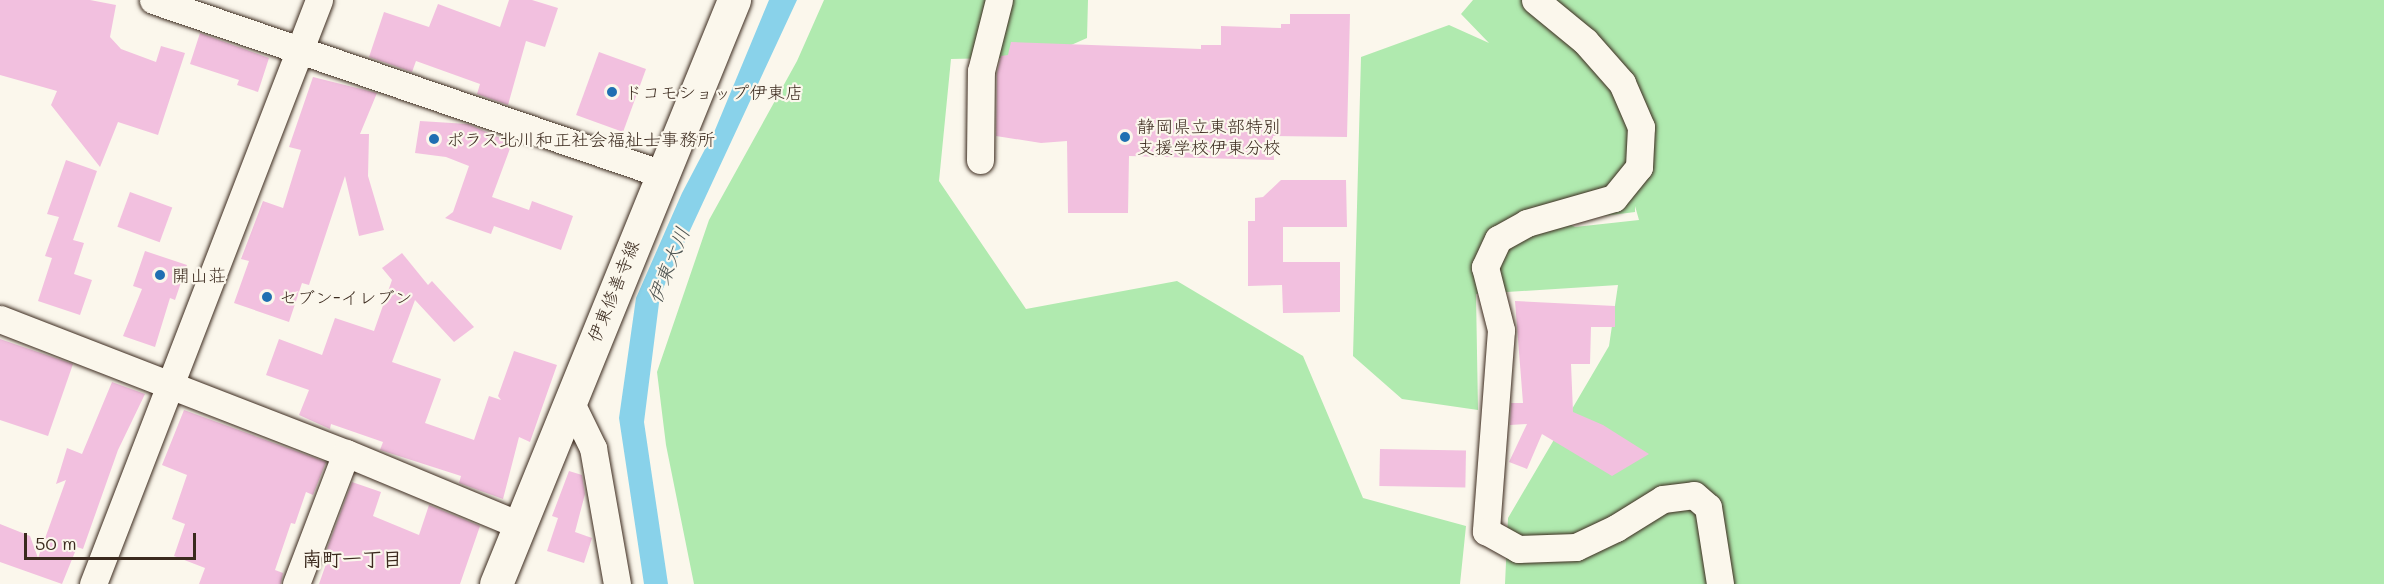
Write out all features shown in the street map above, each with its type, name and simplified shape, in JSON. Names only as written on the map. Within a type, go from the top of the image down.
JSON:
[{"type":"main road","name":"伊東修善寺線","points":[[496,584],[569,399],[734,0]]},
{"type":"street","points":[[153,0],[301,48],[662,174]]},
{"type":"street","points":[[93,584],[319,0]]},
{"type":"street","points":[[980,160],[981,71],[999,0]]},
{"type":"street","points":[[1535,0],[1585,41],[1622,83],[1641,127],[1639,167],[1614,198],[1527,223],[1498,239],[1485,267],[1501,330],[1486,531],[1518,549],[1576,547],[1616,528],[1663,499],[1694,495],[1708,507],[1720,584]]},
{"type":"street","points":[[0,319],[346,453],[519,525]]},
{"type":"street","points":[[569,399],[593,448],[617,584]]},
{"type":"street","points":[[296,584],[346,453]]},
{"type":"green space","points":[[824,0],[1088,0],[1087,38],[1044,57],[951,59],[939,181],[1026,309],[1177,281],[1303,356],[1363,498],[1466,526],[1460,584],[694,584],[666,445],[657,372],[709,220],[797,61]]},
{"type":"green space","points":[[1473,0],[2384,0],[2384,584],[1505,584],[1508,518],[1609,346],[1618,285],[1476,294],[1478,410],[1402,399],[1353,356],[1361,57],[1449,25],[1489,43],[1461,14]],"holes":[[[1531,206],[1580,219],[1635,212],[1635,206],[1639,220],[1575,227]]]},
{"type":"water","name":"伊東大川","points":[[769,0],[797,0],[660,295],[644,422],[668,584],[644,584],[619,418],[636,298],[682,193],[715,130]]},
{"type":"building","points":[[0,0],[90,0],[116,5],[110,37],[121,49],[156,62],[161,46],[185,53],[158,135],[118,122],[100,167],[51,105],[57,91],[0,75]]},
{"type":"building","points":[[509,0],[532,0],[558,8],[545,47],[526,41],[508,105],[477,94],[480,84],[416,61],[412,72],[369,57],[384,12],[429,27],[438,4],[500,27]]},
{"type":"building","points":[[1290,14],[1350,14],[1347,137],[1273,136],[1274,160],[1129,156],[1128,213],[1068,213],[1067,141],[1041,143],[996,136],[997,73],[1001,56],[1008,55],[1011,42],[1201,49],[1201,45],[1221,45],[1221,26],[1281,28],[1281,24],[1290,24]]},
{"type":"building","points":[[200,33],[269,58],[258,92],[237,85],[239,80],[190,64]]},
{"type":"building","name":"ドコモショップ伊東店","points":[[599,52],[646,69],[623,132],[576,115]]},
{"type":"building","points":[[313,77],[377,93],[360,134],[369,134],[368,176],[384,230],[359,236],[345,176],[309,285],[302,283],[289,322],[234,303],[249,261],[241,259],[263,201],[283,208],[301,150],[289,147]]},
{"type":"building","points":[[420,121],[468,124],[512,143],[492,197],[529,210],[532,201],[573,216],[561,250],[494,226],[491,234],[445,218],[453,212],[469,166],[446,157],[415,153]]},
{"type":"building","points":[[66,160],[97,171],[73,240],[84,243],[74,274],[92,280],[80,315],[38,301],[52,258],[45,256],[59,217],[47,214]]},
{"type":"building","points":[[1281,180],[1346,180],[1347,227],[1283,227],[1283,262],[1340,262],[1340,312],[1283,313],[1282,285],[1248,286],[1248,221],[1255,221],[1255,198],[1263,197]]},
{"type":"building","points":[[130,192],[172,207],[160,242],[117,227]]},
{"type":"building","points":[[145,251],[187,265],[175,300],[170,298],[155,347],[123,336],[142,289],[133,286]]},
{"type":"building","points":[[402,253],[428,285],[432,281],[474,327],[454,342],[415,300],[392,362],[441,379],[425,423],[474,440],[489,396],[501,400],[498,396],[514,351],[557,365],[530,442],[519,437],[503,499],[459,483],[461,476],[380,450],[383,442],[331,424],[330,429],[299,415],[309,390],[266,375],[279,339],[322,355],[335,318],[374,331],[392,280],[382,268]]},
{"type":"building","points":[[1515,301],[1615,306],[1615,327],[1591,327],[1590,364],[1571,364],[1573,412],[1603,425],[1649,454],[1612,476],[1542,434],[1527,469],[1509,462],[1527,424],[1510,425],[1511,403],[1523,403]]},
{"type":"building","points":[[0,339],[73,364],[48,436],[0,420]]},
{"type":"building","points":[[112,382],[145,394],[118,450],[83,549],[77,547],[62,584],[0,562],[0,524],[30,536],[38,558],[66,480],[56,484],[67,448],[82,454]]},
{"type":"building","points":[[184,410],[326,462],[313,495],[306,492],[295,524],[291,523],[275,570],[283,573],[281,584],[199,584],[205,568],[174,556],[185,524],[172,519],[187,475],[162,465]]},
{"type":"building","points":[[1380,449],[1466,451],[1465,487],[1379,486]]},
{"type":"building","points":[[569,471],[582,475],[585,494],[575,532],[592,538],[584,563],[547,551],[558,518],[552,516]]},
{"type":"building","points":[[352,482],[381,492],[373,516],[419,535],[429,505],[480,526],[460,584],[319,584],[331,550],[327,549]]},
{"type":"place","name":"ドコモショップ伊東店","points":[[612,92]]},
{"type":"place","name":"静岡県立東部特別 支援学校伊東分校","points":[[1125,137]]},
{"type":"place","name":"ポラス北川和正社会福祉士事務所","points":[[434,139]]},
{"type":"place","name":"開山荘","points":[[160,275]]},
{"type":"place","name":"セブン-イレブン","points":[[267,297]]},
{"type":"district","name":"南町一丁目","points":[[352,558]]}]
